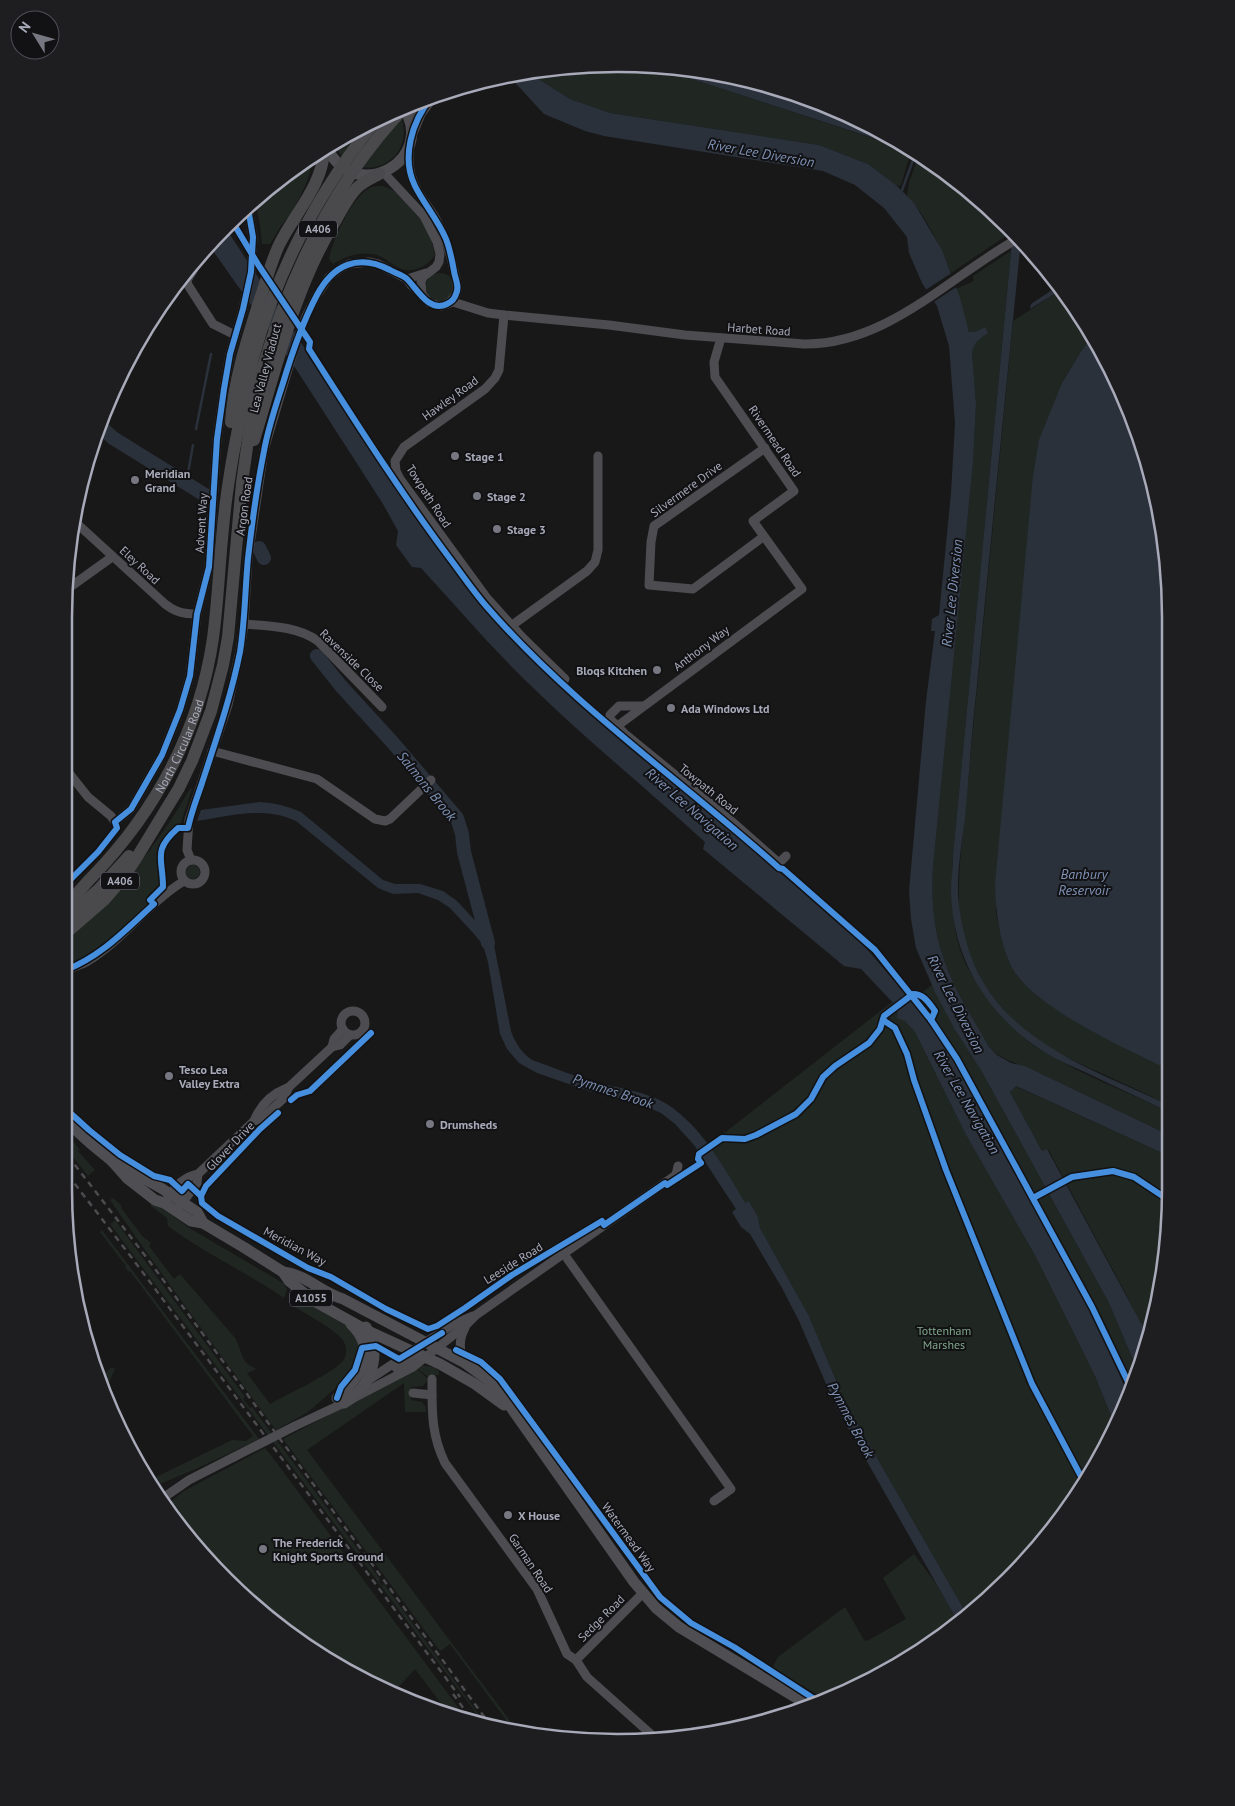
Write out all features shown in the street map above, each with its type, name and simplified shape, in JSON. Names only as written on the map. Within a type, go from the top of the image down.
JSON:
[{"type":"highway","points":[[412,132],[423,108]]},
{"type":"highway","name":"Lea Valley Viaduct","points":[[219,584],[235,482],[262,370],[285,300],[308,249],[331,207],[354,171],[392,122]]},
{"type":"highway","name":"Lea Valley Viaduct","points":[[233,576],[235,482],[239,417],[253,358],[273,298],[293,250],[318,204],[365,135]]},
{"type":"highway","points":[[235,482],[232,416],[244,348],[281,241],[317,180],[324,159]]},
{"type":"highway","points":[[235,482],[294,309],[315,258],[348,200],[358,187],[381,174]]},
{"type":"highway","name":"North Circular Road","points":[[161,818],[192,761],[211,711],[224,665],[233,576]]},
{"type":"highway","name":"North Circular Road","points":[[85,884],[112,856],[140,820],[170,772],[194,714],[207,669],[219,584]]},
{"type":"highway","name":"A406","points":[[72,913],[113,875],[161,818]]},
{"type":"highway","name":"A406","points":[[72,928],[104,900],[123,878],[161,818]]},
{"type":"highway","points":[[72,893],[85,884]]},
{"type":"highway","name":"A406","points":[[72,898],[85,884]]},
{"type":"main road","points":[[330,155],[348,171],[360,175],[381,174],[394,167],[404,156],[412,132],[408,114]]},
{"type":"main road","name":"A1055","points":[[72,1126],[112,1161],[169,1202],[191,1221],[203,1223],[283,1272],[294,1273],[331,1296],[342,1299],[435,1347]]},
{"type":"main road","name":"A1055","points":[[169,1202],[184,1203],[197,1212],[203,1223]]},
{"type":"main road","name":"A1055","points":[[283,1272],[288,1281],[297,1288],[344,1318],[412,1352],[425,1356]]},
{"type":"main road","points":[[331,1296],[358,1317],[368,1331],[374,1353],[373,1367],[368,1380],[358,1393],[340,1400]]},
{"type":"main road","points":[[340,1400],[355,1380],[364,1359],[364,1348],[359,1334],[350,1322],[344,1318]]},
{"type":"main road","points":[[425,1356],[435,1347]]},
{"type":"main road","name":"Watermead Way","points":[[435,1347],[465,1363],[493,1384],[504,1396],[516,1416],[643,1593],[661,1612],[679,1627],[802,1701]]},
{"type":"main road","name":"Watermead Way","points":[[425,1356],[476,1384],[516,1416]]},
{"type":"street","points":[[409,145],[410,175],[446,239],[458,286],[458,294],[470,308]]},
{"type":"street","points":[[381,174],[420,210],[438,242],[440,254],[436,267],[430,271],[421,282],[422,294],[429,303],[435,305],[447,304],[452,300],[458,286],[455,277],[445,269],[430,271],[407,279]]},
{"type":"street","name":"Advent Way","points":[[72,777],[88,797],[111,816],[115,822],[131,809],[162,755],[172,732],[190,676],[197,614],[209,567],[217,439],[227,370],[251,272],[254,241],[249,216]]},
{"type":"street","name":"Harbet Road","points":[[447,304],[453,302],[488,313],[504,315],[721,338],[804,344],[833,343],[872,330],[919,303],[1012,242]]},
{"type":"street","name":"Argon Road","points":[[191,860],[187,850],[188,828],[230,697],[238,659],[244,624],[248,558],[264,450],[287,370],[306,316],[328,277],[348,264],[363,262],[378,264],[407,279],[422,294]]},
{"type":"street","points":[[188,283],[212,324],[235,334]]},
{"type":"street","name":"Hawley Road","points":[[395,461],[404,447],[485,389],[495,378],[499,370],[504,315]]},
{"type":"street","name":"Rivermead Road","points":[[721,338],[714,362],[715,377],[794,491],[753,521],[802,589]]},
{"type":"street","name":"Silvermere Drive","points":[[763,537],[693,589],[649,585],[651,542],[654,526],[765,448]]},
{"type":"street","points":[[512,626],[587,571],[595,562],[598,550],[598,456]]},
{"type":"street","name":"Towpath Road","points":[[395,461],[396,471],[400,479],[428,520],[486,597],[512,626],[565,678]]},
{"type":"street","name":"Eley Road","points":[[80,527],[174,611],[197,614]]},
{"type":"street","points":[[74,584],[112,557]]},
{"type":"street","name":"Anthony Way","points":[[616,727],[802,589]]},
{"type":"street","name":"Ravenside Close","points":[[244,624],[275,626],[311,636],[382,707]]},
{"type":"street","points":[[616,727],[610,719],[614,709],[619,706],[643,706]]},
{"type":"street","name":"Towpath Road","points":[[616,727],[728,818],[778,863],[786,856]]},
{"type":"street","points":[[212,751],[317,779],[375,819],[380,820],[390,819],[428,782]]},
{"type":"street","points":[[191,860],[198,861],[203,865],[205,875],[198,884],[190,884],[184,881],[181,874],[182,867],[191,860]]},
{"type":"street","points":[[72,968],[87,962],[106,948],[168,891],[184,881]]},
{"type":"street","name":"Glover Drive","points":[[169,1202],[188,1176],[198,1174],[254,1121],[258,1111],[277,1093],[287,1088],[332,1047],[334,1039],[346,1032]]},
{"type":"street","name":"Leeside Road","points":[[368,1380],[412,1352],[435,1347],[466,1325],[476,1315],[564,1254],[677,1170]]},
{"type":"street","name":"Glover Drive","points":[[184,1203],[197,1183],[198,1174]]},
{"type":"street","points":[[564,1254],[731,1489],[714,1502]]},
{"type":"street","name":"Leeside Road","points":[[435,1347],[452,1325],[476,1315]]},
{"type":"street","points":[[465,1363],[460,1353],[460,1345],[462,1333],[466,1325]]},
{"type":"street","points":[[167,1495],[189,1480],[295,1426],[340,1400],[412,1367],[425,1356]]},
{"type":"street","points":[[368,1380],[413,1359],[425,1356]]},
{"type":"street","name":"Garman Road","points":[[432,1380],[432,1426],[438,1448],[445,1463],[537,1589],[567,1654],[576,1660],[587,1677],[649,1732]]},
{"type":"street","points":[[413,1393],[432,1394]]},
{"type":"street","name":"Sedge Road","points":[[576,1660],[643,1593]]},
{"type":"green space","points":[[618,72],[684,77],[881,141],[909,157],[901,185],[899,186],[868,164],[819,145],[610,113],[570,99],[538,78],[546,77]]},
{"type":"green space","points":[[401,118],[404,128],[402,143],[395,155],[384,164],[371,168],[357,166],[344,158],[338,150]]},
{"type":"green space","points":[[916,162],[949,185],[1006,236],[951,273],[927,222],[907,196]]},
{"type":"green space","points":[[312,166],[306,184],[291,214],[280,227],[270,244],[262,244],[257,209]]},
{"type":"green space","points":[[374,186],[382,186],[402,196],[418,213],[429,234],[435,255],[422,267],[414,270],[401,269],[381,256],[365,253],[344,258],[333,264],[329,259],[331,250],[350,210],[363,193]]},
{"type":"green space","points":[[1011,251],[953,855],[952,899],[958,943],[972,975],[1023,1037],[1040,1050],[1071,1067],[1162,1109],[1162,1132],[1025,1066],[1006,1059],[993,1051],[953,982],[944,960],[937,934],[933,908],[933,867],[973,463],[976,404],[972,347],[980,338],[985,327],[975,332],[969,332],[956,289],[974,281],[973,276]]},
{"type":"green space","points":[[440,273],[450,277],[454,287],[450,297],[440,301],[430,297],[426,287],[430,277]]},
{"type":"green space","points":[[1055,294],[1087,342],[1062,383],[996,912],[1010,964],[1021,980],[1038,996],[1059,1011],[1107,1039],[1162,1066],[1162,1102],[1060,1054],[1026,1032],[1011,1019],[987,988],[977,971],[963,935],[959,896],[960,863],[1013,321]]},
{"type":"green space","points":[[190,789],[192,789],[180,825],[174,827],[158,853],[161,888],[110,939],[72,964],[72,935],[119,888],[164,831]]},
{"type":"green space","points":[[190,865],[196,865],[200,872],[196,879],[190,879],[186,875],[186,869]]},
{"type":"green space","points":[[932,985],[955,1030],[982,1072],[1109,1303],[1134,1363],[1125,1387],[1087,1302],[962,1073],[927,1019],[912,1000]]},
{"type":"green space","name":"Tottenham Marshes","points":[[892,1002],[898,1008],[898,1013],[915,1032],[966,1135],[1037,1259],[1095,1376],[1112,1417],[1071,1491],[1050,1520],[1003,1574],[964,1609],[845,1402],[809,1316],[760,1228],[758,1217],[749,1201],[745,1204],[709,1145]]},
{"type":"green space","points":[[1015,1086],[1162,1153],[1161,1224],[1158,1260],[1144,1331],[1048,1149],[1042,1151],[1010,1092]]},
{"type":"green space","points":[[74,1142],[80,1150],[78,1151],[95,1170],[88,1176],[72,1156],[72,1143]]},
{"type":"green space","points":[[113,1198],[122,1206],[121,1208],[142,1236],[151,1243],[149,1246],[174,1279],[180,1274],[236,1339],[247,1364],[256,1369],[247,1373],[270,1404],[330,1372],[343,1361],[346,1355],[345,1344],[338,1334],[291,1304],[297,1297],[346,1324],[361,1346],[358,1347],[358,1360],[351,1374],[308,1412],[276,1430],[130,1229],[110,1200]]},
{"type":"green space","points":[[150,1200],[191,1229],[283,1283],[287,1289],[284,1298],[168,1226],[167,1218],[151,1206]]},
{"type":"green space","points":[[115,1220],[245,1397],[243,1399],[250,1408],[252,1407],[380,1579],[379,1581],[382,1586],[384,1584],[480,1716],[478,1715],[110,1224]]},
{"type":"green space","points":[[102,1230],[259,1439],[160,1484],[156,1477],[232,1440],[246,1441],[253,1436],[100,1232]]},
{"type":"green space","points":[[421,1366],[435,1368],[439,1371],[439,1375],[427,1376],[418,1369]]},
{"type":"green space","points":[[112,1367],[115,1369],[109,1383],[105,1373]]},
{"type":"green space","points":[[417,1369],[427,1378],[423,1386],[411,1387],[411,1400],[422,1402],[426,1407],[426,1412],[405,1412],[404,1383],[307,1450],[512,1723],[505,1722],[506,1720],[450,1644],[440,1651],[283,1439]]},
{"type":"green space","name":"The Frederick Knight Sports Ground","points":[[265,1448],[460,1710],[443,1705],[415,1669],[398,1687],[345,1660],[315,1642],[286,1621],[232,1574],[185,1520],[171,1501],[184,1491]]},
{"type":"green space","points":[[914,1554],[937,1585],[955,1616],[920,1642],[890,1660],[859,1677],[818,1695],[772,1668],[778,1657],[845,1607],[864,1640],[867,1641],[906,1619],[883,1578]]},
{"type":"water","points":[[684,77],[724,83],[793,101],[826,114],[879,140]]},
{"type":"water","name":"River Lee Diversion","points":[[538,78],[570,99],[610,113],[819,145],[868,164],[896,185],[914,203],[942,250],[960,298],[969,332],[975,332],[985,327],[988,333],[976,343],[972,352],[976,404],[973,463],[933,867],[935,921],[940,947],[953,982],[989,1047],[997,1055],[1011,1063],[1025,1066],[1162,1132],[1162,1153],[1016,1086],[1010,1092],[1042,1151],[1047,1149],[1143,1327],[1144,1330],[1134,1363],[1109,1303],[982,1072],[955,1030],[935,992],[916,948],[909,891],[926,701],[935,631],[931,631],[932,619],[939,615],[951,493],[955,423],[949,346],[937,306],[922,283],[909,253],[907,237],[884,208],[855,185],[823,171],[604,136],[585,131],[544,114],[515,82]]},
{"type":"water","name":"River Lee Navigation","points":[[230,234],[369,446],[430,535],[487,610],[562,686],[697,804],[841,923],[866,948],[927,1019],[962,1073],[1087,1302],[1125,1387],[1112,1417],[1095,1376],[1037,1259],[966,1135],[915,1032],[905,1021],[897,1018],[898,1008],[861,969],[844,966],[703,849],[705,842],[527,682],[421,568],[412,567],[396,545],[398,531],[383,504],[298,372],[214,252]]},
{"type":"water","points":[[1012,242],[1020,250],[959,866],[958,896],[961,919],[966,942],[979,975],[1001,1007],[1021,1026],[1068,1058],[1162,1102],[1162,1109],[1056,1059],[1038,1048],[1002,1017],[975,981],[965,961],[958,939],[953,916],[951,892]]},
{"type":"water","points":[[1053,290],[1055,293],[1030,309],[1031,304]]},
{"type":"water","name":"Banbury Reservoir","points":[[1087,342],[1121,409],[1134,442],[1144,476],[1158,546],[1162,618],[1162,1066],[1082,1026],[1038,996],[1021,980],[1010,964],[1003,945],[997,915],[995,885],[1033,476],[1039,440],[1062,383]]},
{"type":"water","name":"Pymmes Brook","points":[[260,802],[291,808],[301,812],[383,880],[395,884],[420,884],[443,891],[457,901],[493,940],[511,1031],[525,1054],[532,1060],[586,1080],[641,1093],[659,1100],[680,1113],[691,1124],[712,1149],[745,1203],[749,1201],[758,1217],[760,1228],[809,1316],[845,1402],[964,1609],[955,1616],[836,1407],[799,1321],[782,1288],[750,1234],[741,1227],[732,1212],[736,1209],[694,1145],[675,1124],[661,1113],[635,1102],[589,1091],[537,1073],[519,1063],[507,1049],[500,1034],[488,962],[483,945],[450,908],[438,900],[418,893],[393,894],[378,888],[296,821],[284,816],[259,813],[197,821],[201,810]]},
{"type":"pier","points":[[953,272],[958,286],[932,303],[924,291]]},
{"type":"waterway","points":[[901,193],[913,160]]},
{"type":"waterway","points":[[196,429],[211,354]]},
{"type":"waterway","name":"Salmons Brook","points":[[105,431],[113,438],[205,495]]},
{"type":"waterway","points":[[188,473],[193,445]]},
{"type":"waterway","name":"Salmons Brook","points":[[259,548],[264,558]]},
{"type":"waterway","name":"Salmons Brook","points":[[317,656],[457,818],[488,943]]},
{"type":"railway","points":[[72,1161],[147,1258],[484,1717]]},
{"type":"railway","points":[[72,1180],[460,1697]]},
{"type":"railway","points":[[453,1694],[466,1712]]},
{"type":"cycle path","points":[[72,967],[102,949],[154,904],[150,900],[163,887],[162,849],[170,836],[178,828],[188,828],[228,702],[240,652],[251,531],[268,434],[294,349],[317,295],[323,285],[339,269],[357,263],[378,265],[403,276],[424,299],[435,305],[447,304],[453,300],[457,291],[451,255],[443,232],[415,186],[411,175],[409,164],[411,140],[423,108]]},
{"type":"cycle path","points":[[72,878],[98,852],[117,828],[115,822],[131,809],[162,755],[180,710],[190,676],[197,614],[209,567],[217,439],[224,389],[230,354],[251,272],[253,237],[249,216]]},
{"type":"cycle path","points":[[236,228],[259,266],[310,342],[309,349],[377,454],[430,531],[487,607],[520,643],[592,710],[779,868],[783,869],[875,950],[931,1020],[957,1059],[1092,1307],[1127,1381]]},
{"type":"cycle path","name":"Meridian Way","points":[[201,1196],[202,1203],[218,1216],[308,1268],[331,1277],[386,1309],[428,1329],[437,1326],[512,1275],[602,1221],[604,1225],[665,1183],[667,1185],[701,1163],[698,1159],[699,1154],[722,1138],[745,1139],[796,1114],[811,1099],[823,1077],[835,1066],[869,1043],[880,1029],[884,1016],[913,994],[923,997],[935,1011],[931,1020]]},
{"type":"cycle path","points":[[883,1020],[895,1028],[907,1054],[914,1080],[946,1170],[1032,1384],[1080,1475]]},
{"type":"cycle path","points":[[291,1100],[297,1095],[310,1091],[371,1033]]},
{"type":"cycle path","points":[[201,1196],[206,1186],[260,1129],[278,1113]]},
{"type":"cycle path","points":[[72,1115],[120,1155],[154,1176],[170,1180],[182,1191],[188,1184],[201,1196]]},
{"type":"cycle path","points":[[1033,1198],[1072,1177],[1113,1171],[1134,1177],[1162,1196]]},
{"type":"cycle path","points":[[337,1398],[341,1387],[355,1370],[362,1348],[376,1346],[399,1359],[442,1333]]},
{"type":"cycle path","points":[[456,1350],[481,1362],[500,1379],[660,1597],[691,1623],[734,1647],[812,1697]]},
{"type":"place","name":"Stage 1","points":[[455,456]]},
{"type":"place","name":"Meridian Grand","points":[[135,480]]},
{"type":"place","name":"Stage 2","points":[[477,496]]},
{"type":"place","name":"Stage 3","points":[[497,529]]},
{"type":"place","name":"Bloqs Kitchen","points":[[657,670]]},
{"type":"place","name":"Ada Windows Ltd","points":[[671,708]]},
{"type":"place","name":"Tesco Lea Valley Extra","points":[[169,1076]]},
{"type":"place","name":"Drumsheds","points":[[430,1124]]},
{"type":"place","name":"X House","points":[[508,1515]]},
{"type":"place","name":"The Frederick Knight Sports Ground","points":[[263,1549]]}]
